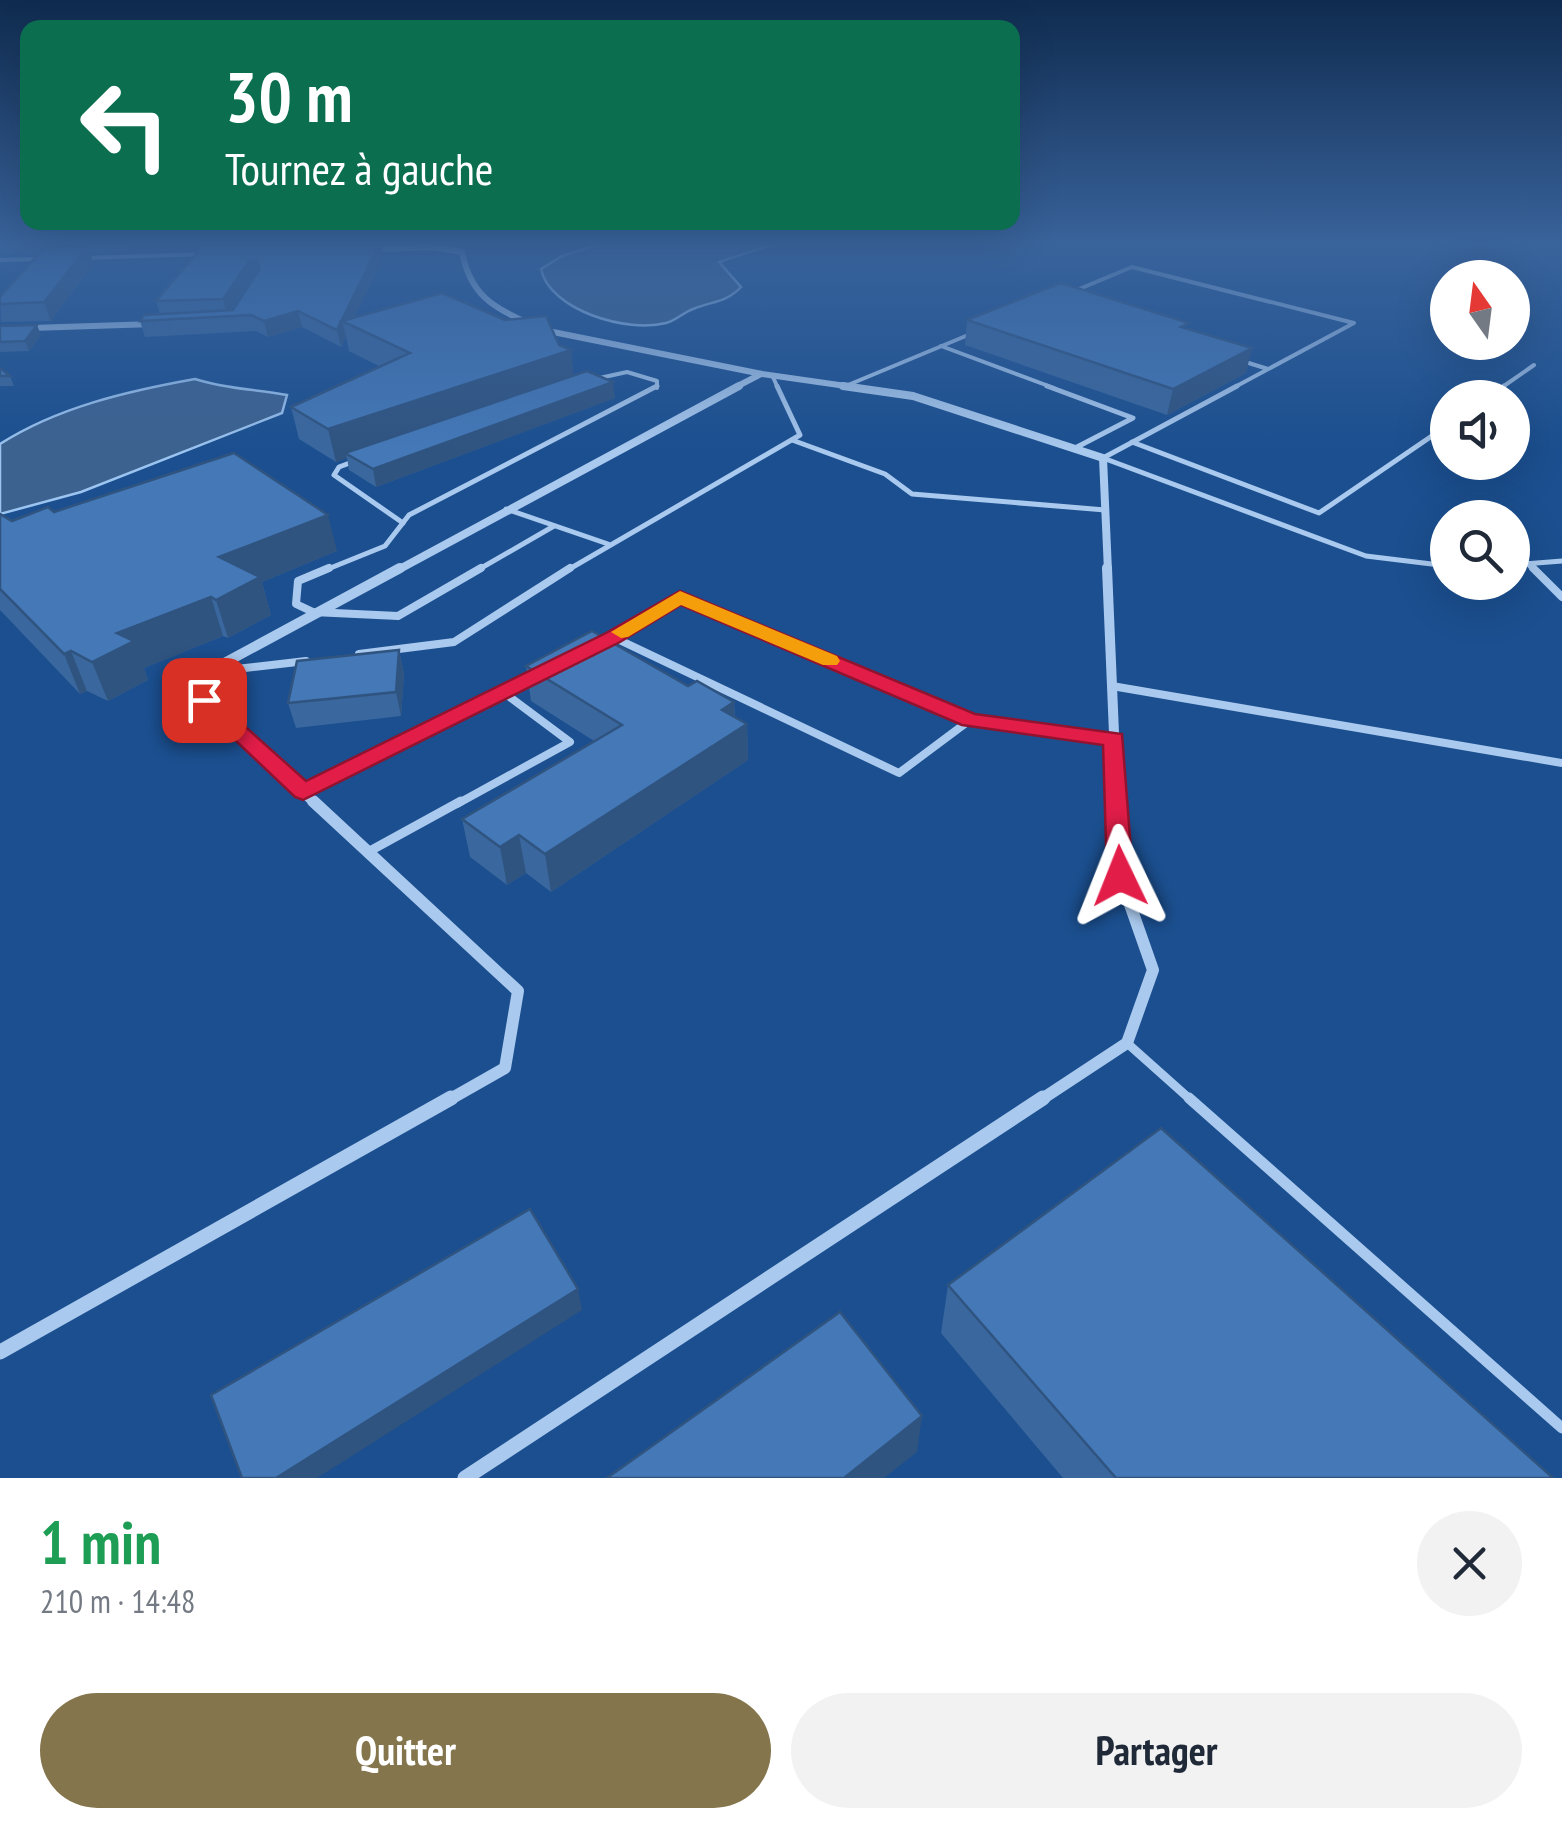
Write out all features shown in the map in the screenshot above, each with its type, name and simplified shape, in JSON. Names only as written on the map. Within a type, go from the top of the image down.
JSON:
[{"type":"street","points":[[464,1478],[1127,1043],[1154,970],[1120,876],[1103,458],[913,396],[767,375],[547,331],[504,313]]},
{"type":"street","points":[[0,329],[173,324]]},
{"type":"street","points":[[0,1352],[505,1068],[518,990],[204,700],[206,673],[506,510],[767,375]]},
{"type":"lane","points":[[1103,458],[1354,324],[1311,313]]},
{"type":"lane","points":[[848,385],[989,326]]},
{"type":"lane","points":[[940,346],[1133,418],[1077,447]]},
{"type":"lane","points":[[1232,358],[1268,369]]},
{"type":"lane","points":[[1513,380],[1534,365]]},
{"type":"lane","points":[[554,526],[398,616],[314,612],[296,604],[298,582],[385,546],[409,516],[657,389],[657,381],[645,373],[622,370],[584,383]]},
{"type":"lane","points":[[341,657],[454,642],[608,544],[800,435],[767,375]]},
{"type":"lane","points":[[1132,442],[1319,513],[1430,437]]},
{"type":"lane","points":[[792,440],[885,474],[912,494],[1105,510]]},
{"type":"lane","points":[[1103,458],[1366,556],[1430,564]]},
{"type":"lane","points":[[358,460],[338,466],[334,475],[403,523]]},
{"type":"lane","points":[[506,510],[608,544]]},
{"type":"lane","points":[[1530,564],[1562,561]]},
{"type":"lane","points":[[1530,566],[1562,597]]},
{"type":"lane","points":[[597,645],[680,597],[970,720],[1114,739]]},
{"type":"lane","points":[[613,637],[899,773],[970,720]]},
{"type":"lane","points":[[206,673],[322,659]]},
{"type":"lane","points":[[303,792],[550,669]]},
{"type":"lane","points":[[1112,686],[1562,763]]},
{"type":"lane","points":[[368,852],[570,742],[503,692]]},
{"type":"lane","points":[[1127,1043],[1562,1428]]},
{"type":"water","points":[[587,313],[685,313],[669,322],[650,325]]},
{"type":"water","points":[[195,379],[287,395],[282,413],[81,492],[0,514],[0,444],[46,420],[94,402]]},
{"type":"building","points":[[291,313],[264,321],[251,315],[140,321],[144,315]]},
{"type":"building","points":[[302,313],[345,313],[337,330]]},
{"type":"building","points":[[371,313],[489,313],[505,320],[546,316],[559,345],[571,350],[328,429],[291,407],[410,353],[342,321]]},
{"type":"building","points":[[985,313],[1157,313],[1189,323],[1181,327],[1252,348],[1173,389],[967,320]]},
{"type":"building","points":[[37,325],[25,341],[0,342],[0,326]]},
{"type":"building","points":[[587,371],[613,382],[373,469],[345,453]]},
{"type":"building","points":[[234,453],[328,515],[219,557],[260,577],[216,600],[211,597],[117,633],[134,641],[92,662],[71,651],[64,654],[0,589],[0,514],[12,521],[48,507],[54,512]]},
{"type":"building","points":[[592,631],[688,686],[697,681],[734,702],[722,710],[747,724],[545,854],[519,835],[500,847],[462,819],[622,725],[526,666]]},
{"type":"building","points":[[399,650],[396,692],[288,703],[297,661]]},
{"type":"building","points":[[1161,1128],[1553,1478],[1116,1478],[948,1285]]},
{"type":"building","points":[[530,1209],[578,1289],[276,1478],[242,1478],[211,1395]]},
{"type":"building","points":[[840,1312],[922,1416],[844,1478],[607,1478]]},
{"type":"slow traffic","points":[[621,632],[680,597],[830,661]]},
{"type":"route","points":[[204,700],[303,792],[613,637],[680,597],[970,720],[1114,739],[1120,876]]}]
